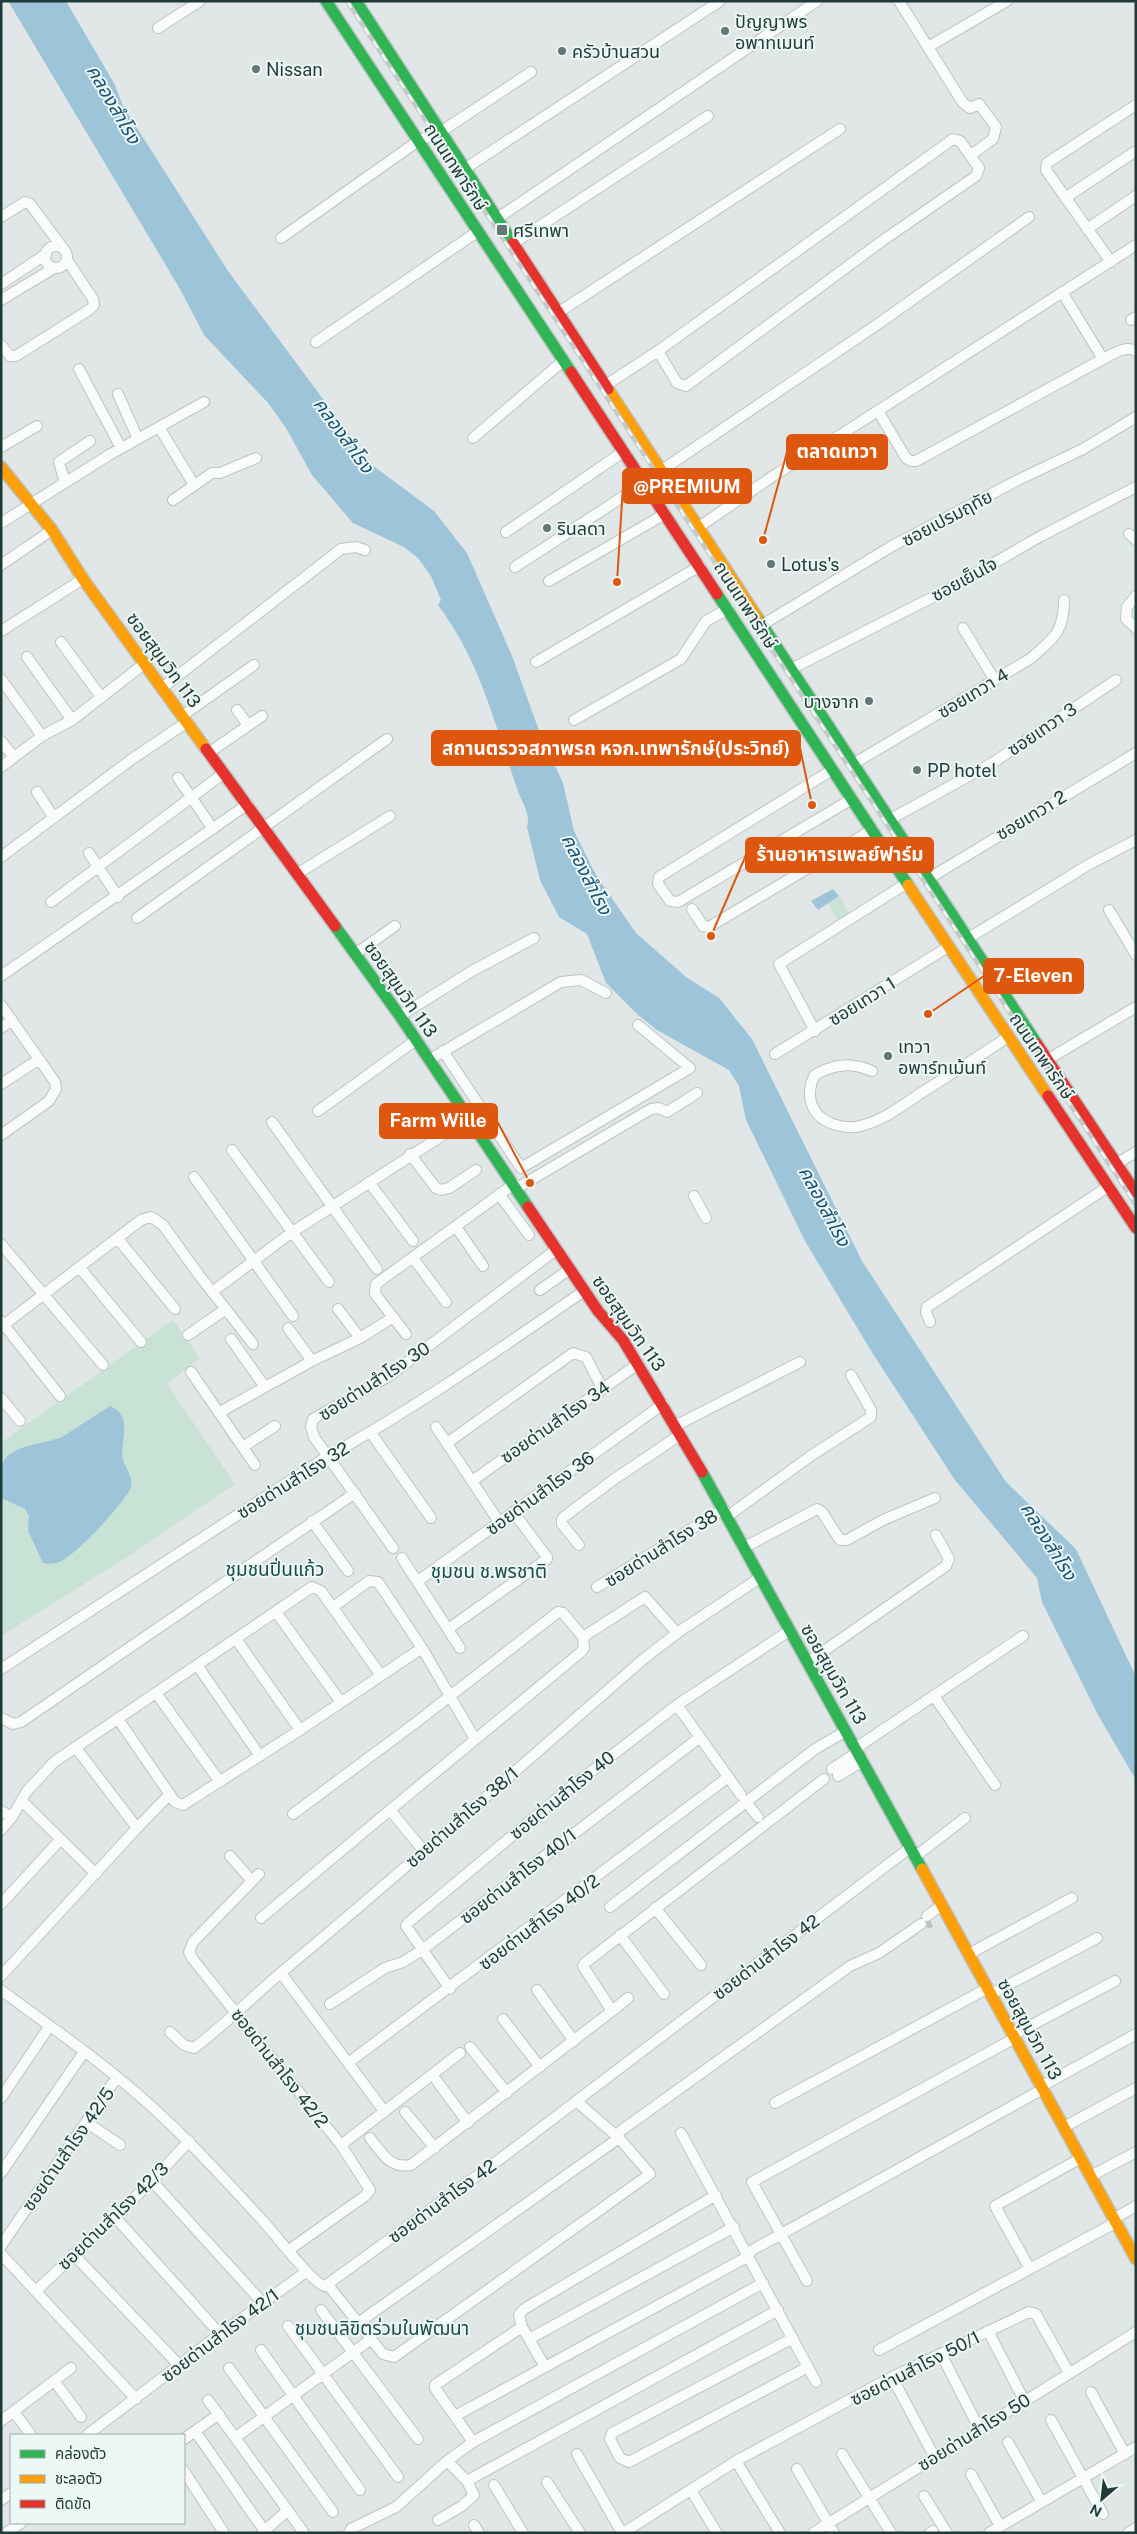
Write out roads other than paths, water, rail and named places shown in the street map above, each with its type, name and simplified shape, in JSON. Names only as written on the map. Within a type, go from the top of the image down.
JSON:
[{"type":"main road","name":"ถนนเทพารักษ์","points":[[326,1],[477,232],[700,566],[948,947],[1136,1228]]},
{"type":"main road","name":"ถนนเทพารักษ์","points":[[356,1],[889,820],[1136,1193]]},
{"type":"main road","name":"ซอยสุขุมวิท 113","points":[[1,467],[52,530],[83,579],[400,1016],[584,1290],[638,1364],[726,1512],[789,1631],[914,1852],[968,1954],[1136,2258]]},
{"type":"street","points":[[158,28],[200,1]]},
{"type":"street","points":[[466,168],[720,1]]},
{"type":"street","points":[[498,218],[817,1]]},
{"type":"street","points":[[899,1],[963,103],[970,108],[979,104],[996,127],[993,139],[971,155]]},
{"type":"street","points":[[928,47],[1007,1]]},
{"type":"street","points":[[281,238],[418,141],[442,131],[531,72]]},
{"type":"street","points":[[1111,262],[1046,170],[1047,163],[1136,105]]},
{"type":"street","points":[[514,243],[708,116]]},
{"type":"street","points":[[559,312],[840,129]]},
{"type":"street","points":[[606,385],[658,351],[953,139],[960,141],[979,168],[976,176],[882,241],[686,386],[677,383],[658,351]]},
{"type":"street","points":[[1065,198],[1136,151]]},
{"type":"street","points":[[1087,228],[1136,196]]},
{"type":"street","points":[[1,216],[25,202],[30,204],[66,253],[67,260],[93,299],[94,305],[16,356],[10,356],[1,346]]},
{"type":"street","points":[[662,470],[878,324],[1030,217]]},
{"type":"street","points":[[316,342],[477,232]]},
{"type":"street","points":[[699,527],[773,476],[878,411],[1136,245]]},
{"type":"street","points":[[1,284],[46,254],[51,247],[62,247]]},
{"type":"street","points":[[46,254],[47,263],[54,268]]},
{"type":"street","points":[[1,300],[54,268],[63,266],[67,260]]},
{"type":"street","points":[[1062,292],[1103,359]]},
{"type":"street","points":[[878,411],[906,458],[911,462],[916,461],[1103,359],[1125,349],[1131,348],[1136,352]]},
{"type":"street","points":[[474,438],[563,361]]},
{"type":"street","points":[[79,369],[121,448]]},
{"type":"street","points":[[118,394],[138,439]]},
{"type":"street","points":[[1,523],[121,448],[204,402]]},
{"type":"street","name":"ซอยเปรมฤทัย","points":[[762,625],[892,546],[1018,480],[1083,449],[1136,417]]},
{"type":"street","points":[[1,447],[37,426]]},
{"type":"street","points":[[159,427],[194,486]]},
{"type":"street","points":[[65,483],[59,462],[90,440]]},
{"type":"street","points":[[506,532],[623,452]]},
{"type":"street","points":[[174,500],[212,473],[220,473],[256,458]]},
{"type":"street","points":[[515,567],[644,483]]},
{"type":"street","name":"ซอยเย็นใจ","points":[[791,669],[946,590],[1041,536],[1136,487]]},
{"type":"street","points":[[549,581],[665,514]]},
{"type":"street","points":[[1,565],[52,530]]},
{"type":"street","points":[[162,688],[341,549],[356,547],[365,550]]},
{"type":"street","points":[[536,662],[700,566]]},
{"type":"street","points":[[1,630],[83,579]]},
{"type":"street","points":[[1136,596],[1127,606],[1126,619],[1136,628]]},
{"type":"street","name":"ซอยเทวา 4","points":[[853,764],[1030,659],[1055,638],[1065,614],[1064,600]]},
{"type":"street","points":[[574,720],[681,658],[706,621],[728,609]]},
{"type":"street","points":[[963,628],[994,679]]},
{"type":"street","points":[[61,642],[101,697]]},
{"type":"street","points":[[26,657],[72,720]]},
{"type":"street","points":[[1,767],[42,736],[72,720],[144,664]]},
{"type":"street","points":[[1,857],[254,665]]},
{"type":"street","points":[[1,679],[42,736]]},
{"type":"street","name":"ซอยเทวา 3","points":[[889,820],[994,762],[1116,680]]},
{"type":"street","points":[[237,710],[248,725]]},
{"type":"street","points":[[210,752],[262,716]]},
{"type":"street","points":[[137,918],[387,739]]},
{"type":"street","points":[[1,741],[14,757]]},
{"type":"street","points":[[1133,754],[1136,765]]},
{"type":"street","name":"ซอยเทวา 2","points":[[928,879],[1133,754]]},
{"type":"street","points":[[832,770],[660,877],[658,884],[670,901],[678,902],[852,799]]},
{"type":"street","points":[[52,902],[100,868],[224,772]]},
{"type":"street","points":[[178,778],[213,829]]},
{"type":"street","points":[[37,792],[54,818]]},
{"type":"street","points":[[1,976],[118,897],[248,804]]},
{"type":"street","points":[[297,874],[390,816]]},
{"type":"street","points":[[692,909],[703,926],[710,927],[872,830]]},
{"type":"street","points":[[967,939],[1088,865],[1136,840]]},
{"type":"street","points":[[89,853],[118,897]]},
{"type":"street","points":[[815,1031],[779,964],[907,883]]},
{"type":"street","points":[[1109,910],[1136,954]]},
{"type":"street","points":[[355,954],[396,926]]},
{"type":"street","points":[[400,1016],[472,971],[534,938]]},
{"type":"street","name":"ซอยเทวา 1","points":[[775,1054],[948,947]]},
{"type":"street","points":[[429,1060],[562,982],[581,980],[606,993]]},
{"type":"street","points":[[1,1005],[55,1082],[56,1089],[49,1100],[1,1135]]},
{"type":"street","points":[[1047,1060],[1136,1007]]},
{"type":"street","points":[[1,1028],[12,1020]]},
{"type":"street","points":[[443,1051],[522,1168],[690,1068],[638,1025]]},
{"type":"street","points":[[872,1071],[850,1065],[836,1065],[815,1075],[810,1090],[810,1101],[814,1110],[825,1120],[843,1128],[863,1126],[886,1115],[1008,1037]]},
{"type":"street","points":[[318,1111],[416,1040]]},
{"type":"street","points":[[1,1084],[38,1060]]},
{"type":"street","points":[[406,1334],[375,1294],[375,1289],[385,1277],[500,1194],[651,1109],[659,1108],[667,1112],[697,1093]]},
{"type":"street","points":[[212,1292],[291,1233],[333,1207],[410,1154],[468,1119]]},
{"type":"street","points":[[272,1122],[377,1269]]},
{"type":"street","points":[[232,1150],[328,1282]]},
{"type":"street","points":[[1116,1164],[1136,1152]]},
{"type":"street","points":[[410,1154],[436,1188],[441,1190],[449,1188],[476,1170]]},
{"type":"street","points":[[194,1176],[293,1316]]},
{"type":"street","points":[[370,1182],[413,1241]]},
{"type":"street","points":[[930,1322],[927,1307],[1109,1186]]},
{"type":"street","points":[[500,1194],[529,1234]]},
{"type":"street","points":[[694,1196],[706,1218]]},
{"type":"street","points":[[60,1396],[2,1324],[45,1296],[141,1220],[151,1217],[158,1220],[253,1344]]},
{"type":"street","points":[[456,1227],[483,1266]]},
{"type":"street","points":[[118,1239],[175,1308]]},
{"type":"street","points":[[1,1244],[103,1365]]},
{"type":"street","name":"ซอยด่านสำโรง 30","points":[[393,1548],[314,1437],[310,1426],[313,1420],[388,1376],[557,1250]]},
{"type":"street","points":[[413,1258],[446,1302]]},
{"type":"street","points":[[80,1268],[141,1342]]},
{"type":"street","points":[[540,1290],[570,1269]]},
{"type":"street","name":"ซอยด่านสำโรง 32","points":[[1,1669],[328,1456],[370,1433],[490,1356],[584,1290]]},
{"type":"street","points":[[188,1335],[226,1309]]},
{"type":"street","points":[[338,1309],[360,1338]]},
{"type":"street","points":[[220,1412],[312,1361],[360,1338],[392,1318]]},
{"type":"street","points":[[288,1328],[312,1361]]},
{"type":"street","points":[[231,1339],[265,1387]]},
{"type":"street","points":[[447,1443],[573,1354],[586,1357],[602,1388]]},
{"type":"street","points":[[579,1545],[562,1524],[562,1519],[565,1516],[678,1430],[800,1362]]},
{"type":"street","name":"ซอยด่านสำโรง 34","points":[[472,1481],[638,1364]]},
{"type":"street","points":[[191,1372],[220,1412],[254,1465]]},
{"type":"street","name":"ซอยด่านสำโรง 38","points":[[597,1587],[726,1512],[871,1417],[871,1410],[851,1375]]},
{"type":"street","points":[[1,1398],[20,1421]]},
{"type":"street","name":"ซอยด่านสำโรง 36","points":[[418,1581],[663,1404]]},
{"type":"street","points":[[243,1447],[275,1426]]},
{"type":"street","points":[[436,1427],[499,1522]]},
{"type":"street","points":[[370,1433],[431,1518]]},
{"type":"street","points":[[1,1718],[13,1724],[21,1722],[355,1493]]},
{"type":"street","points":[[745,1547],[817,1509],[822,1512],[840,1540],[848,1540],[883,1520],[935,1498]]},
{"type":"street","points":[[448,1629],[546,1559],[547,1557],[514,1513]]},
{"type":"street","points":[[312,1521],[348,1571]]},
{"type":"street","points":[[808,1662],[946,1566],[950,1560],[936,1535]]},
{"type":"street","points":[[402,1558],[460,1648]]},
{"type":"street","name":"ซอยด่านสำโรง 38/1","points":[[170,2032],[184,2045],[194,2048],[397,1875],[423,1850],[646,1657],[677,1633],[761,1577]]},
{"type":"street","points":[[333,1607],[360,1586],[373,1580],[383,1588],[422,1648],[475,1739]]},
{"type":"street","points":[[1,1830],[12,1817],[27,1791],[54,1762],[306,1590],[316,1587],[333,1607],[380,1674]]},
{"type":"street","points":[[583,1637],[645,1597],[677,1633]]},
{"type":"street","points":[[276,1612],[340,1702]]},
{"type":"street","points":[[261,1918],[581,1652],[584,1648],[583,1637],[567,1615],[558,1612],[450,1697],[293,1814]]},
{"type":"street","name":"ซอยด่านสำโรง 40","points":[[450,1989],[406,1926],[409,1922],[561,1795],[678,1704],[789,1631]]},
{"type":"street","points":[[612,2011],[583,1966],[655,1908],[934,1696],[1023,1636]]},
{"type":"street","points":[[236,1639],[300,1730]]},
{"type":"street","points":[[118,1719],[170,1794],[179,1805],[183,1805],[300,1730],[380,1674],[422,1648]]},
{"type":"street","points":[[196,1665],[260,1756]]},
{"type":"street","points":[[156,1693],[220,1782]]},
{"type":"street","points":[[934,1696],[996,1785]]},
{"type":"street","points":[[678,1704],[727,1778],[758,1817]]},
{"type":"street","points":[[610,1907],[744,1799],[815,1749],[846,1731]]},
{"type":"street","name":"ซอยด่านสำโรง 40/1","points":[[330,2004],[385,1968],[403,1962],[422,1950],[699,1738]]},
{"type":"street","points":[[76,1748],[137,1828]]},
{"type":"street","name":"ซอยด่านสำโรง 40/2","points":[[348,2063],[450,1989],[727,1778]]},
{"type":"street","points":[[1,1976],[170,1794]]},
{"type":"street","points":[[22,1801],[96,1874]]},
{"type":"street","points":[[390,1810],[423,1850]]},
{"type":"street","points":[[1,1811],[12,1817]]},
{"type":"street","name":"ซอยด่านสำโรง 42","points":[[328,2285],[914,1852],[965,1818]]},
{"type":"street","points":[[1,1904],[60,1840]]},
{"type":"street","name":"ซอยด่านสำโรง 42/2","points":[[230,1856],[255,1877],[193,1942],[189,1952],[341,2145],[369,2186],[368,2193],[289,2250]]},
{"type":"street","points":[[968,1954],[1072,1898]]},
{"type":"street","points":[[655,1908],[701,1965]]},
{"type":"street","points":[[358,2323],[617,2137],[850,1966],[879,1953],[944,1909]]},
{"type":"street","points":[[620,1935],[664,1994]]},
{"type":"street","points":[[775,2103],[989,1991],[1097,1938]]},
{"type":"street","points":[[280,1973],[384,2111]]},
{"type":"street","points":[[807,2281],[752,2182],[1116,1981]]},
{"type":"street","points":[[1,1990],[117,2077],[189,2141],[289,2250],[306,2272],[320,2286],[328,2285],[383,2354],[394,2357],[650,2174],[617,2137],[576,2101]]},
{"type":"street","points":[[537,1990],[574,2041]]},
{"type":"street","points":[[370,2138],[390,2162],[397,2166],[411,2165],[628,1998]]},
{"type":"street","points":[[503,2019],[540,2067]]},
{"type":"street","points":[[1,2098],[49,2027]]},
{"type":"street","points":[[455,2416],[748,2254],[780,2233],[827,2210],[1136,2034]]},
{"type":"street","points":[[470,2047],[507,2093]]},
{"type":"street","points":[[1,2173],[84,2052]]},
{"type":"street","points":[[341,2145],[460,2053]]},
{"type":"street","points":[[1,2077],[11,2084]]},
{"type":"street","name":"ซอยด่านสำโรง 42/5","points":[[1,2246],[117,2077]]},
{"type":"street","points":[[437,2081],[468,2123]]},
{"type":"street","points":[[1064,2127],[1136,2088]]},
{"type":"street","points":[[405,2112],[435,2148]]},
{"type":"street","points":[[86,2122],[120,2145]]},
{"type":"street","points":[[681,2133],[734,2227],[816,2382]]},
{"type":"street","name":"ซอยด่านสำโรง 42/3","points":[[36,2291],[73,2254],[152,2182],[189,2141]]},
{"type":"street","points":[[1091,2176],[1136,2152]]},
{"type":"street","points":[[1030,2269],[996,2208],[996,2203],[1081,2158]]},
{"type":"street","points":[[152,2182],[262,2302]]},
{"type":"street","points":[[545,2367],[522,2327],[519,2315],[524,2309],[716,2195]]},
{"type":"street","points":[[879,2350],[1030,2269],[1114,2221],[1136,2206]]},
{"type":"street","points":[[115,2217],[220,2334]]},
{"type":"street","points":[[529,2339],[734,2227]]},
{"type":"street","points":[[1,2254],[136,2399]]},
{"type":"street","points":[[73,2254],[179,2365]]},
{"type":"street","name":"ซอยด่านสำโรง 42/1","points":[[89,2434],[262,2302],[306,2272]]},
{"type":"street","points":[[349,2533],[351,2529],[396,2507],[447,2461],[473,2442],[763,2283]]},
{"type":"street","points":[[321,2310],[418,2439]]},
{"type":"street","points":[[468,2481],[778,2310]]},
{"type":"street","name":"ซอยด่านสำโรง 50/1","points":[[736,2461],[892,2378],[988,2331],[1033,2312],[1069,2373]]},
{"type":"street","points":[[288,2326],[398,2478]]},
{"type":"street","points":[[473,2442],[434,2388],[436,2382],[522,2327]]},
{"type":"street","points":[[988,2331],[1025,2402]]},
{"type":"street","name":"ซอยด่านสำโรง 50","points":[[812,2533],[1136,2332]]},
{"type":"street","points":[[793,2338],[612,2433],[610,2439],[620,2458],[629,2462],[808,2367]]},
{"type":"street","points":[[236,2437],[370,2340]]},
{"type":"street","points":[[261,2350],[360,2490]]},
{"type":"street","points":[[941,2354],[979,2428]]},
{"type":"street","points":[[1,2421],[55,2382],[71,2368]]},
{"type":"street","points":[[229,2368],[333,2512]]},
{"type":"street","points":[[892,2378],[934,2456]]},
{"type":"street","points":[[55,2382],[81,2417]]},
{"type":"street","points":[[1091,2392],[1125,2454]]},
{"type":"street","points":[[208,2400],[304,2533]]},
{"type":"street","points":[[14,2412],[29,2434]]},
{"type":"street","points":[[185,2438],[219,2414]]},
{"type":"street","points":[[1051,2420],[1103,2514]]},
{"type":"street","points":[[195,2431],[264,2532],[288,2510]]},
{"type":"street","points":[[1008,2442],[1041,2501]]},
{"type":"street","points":[[989,2533],[1136,2447]]},
{"type":"street","points":[[577,2454],[622,2533],[641,2528],[691,2490],[736,2461],[780,2533]]},
{"type":"street","points":[[842,2454],[891,2533]]},
{"type":"street","points":[[438,2520],[462,2506],[473,2496],[473,2490],[468,2481],[447,2461]]},
{"type":"street","points":[[797,2469],[834,2533]]},
{"type":"street","points":[[185,2473],[224,2533]]},
{"type":"street","points":[[971,2474],[1000,2526]]},
{"type":"street","points":[[548,2482],[580,2533]]},
{"type":"street","points":[[494,2485],[523,2533]]},
{"type":"street","points":[[691,2490],[717,2533]]},
{"type":"street","points":[[924,2496],[947,2533]]},
{"type":"street","points":[[6,2533],[20,2524]]},
{"type":"street","points":[[1128,2533],[1136,2528]]},
{"type":"water","name":"คลองสำโรง","points":[[8,1],[66,1],[115,85],[123,106],[228,271],[372,465],[434,511],[467,553],[512,656],[541,736],[563,783],[574,831],[596,875],[636,933],[686,977],[719,998],[752,1039],[862,1261],[1006,1482],[1076,1549],[1136,1677],[1136,1780],[1098,1715],[1042,1602],[1037,1578],[955,1480],[873,1354],[805,1241],[746,1120],[739,1086],[729,1070],[657,1030],[637,1014],[606,983],[587,934],[559,917],[540,880],[527,827],[527,813],[486,695],[465,649],[438,605],[441,600],[431,576],[418,558],[404,547],[353,523],[312,475],[286,428],[269,404],[204,335],[180,289]]},
{"type":"water","points":[[833,889],[839,896],[818,910],[811,901]]},
{"type":"water","points":[[110,1406],[117,1410],[123,1421],[122,1454],[131,1478],[131,1487],[110,1516],[76,1550],[59,1562],[43,1563],[28,1531],[29,1516],[25,1509],[1,1498],[1,1467],[5,1459],[19,1449],[62,1437]]},
{"type":"tunnel","points":[[926,1924],[931,1922]]},
{"type":"railway","points":[[347,1],[1136,1205]]},
{"type":"place","name":"ปัญญาพร อพาทเมนท์","points":[[725,31]]},
{"type":"place","name":"ครัวบ้านสวน","points":[[562,51]]},
{"type":"place","name":"Nissan","points":[[256,69]]},
{"type":"place","name":"ศรีเทพา","points":[[502,230]]},
{"type":"place","name":"รินลดา","points":[[547,528]]},
{"type":"place","name":"ตลาดเทวา","points":[[763,540]]},
{"type":"place","name":"Lotus's","points":[[771,564]]},
{"type":"place","name":"@PREMIUM","points":[[617,582]]},
{"type":"place","name":"บางจาก","points":[[869,701]]},
{"type":"place","name":"PP hotel","points":[[917,770]]},
{"type":"place","name":"สถานตรวจสภาพรถ หจก.เทพารักษ์(ประวิทย์)","points":[[812,805]]},
{"type":"place","name":"ร้านอาหารเพลย์ฟาร์ม","points":[[711,936]]},
{"type":"place","name":"7-Eleven","points":[[928,1014]]},
{"type":"place","name":"เทวา อพาร์ทเม้นท์","points":[[888,1056]]},
{"type":"place","name":"Farm Wille","points":[[530,1183]]},
{"type":"district","name":"ชุมชนปิ่นแก้ว","points":[[275,1569]]},
{"type":"district","name":"ชุมชน ช.พรชาติ","points":[[489,1571]]},
{"type":"district","name":"ชุมชนลิขิตร่วมในพัฒนา","points":[[382,2328]]}]
